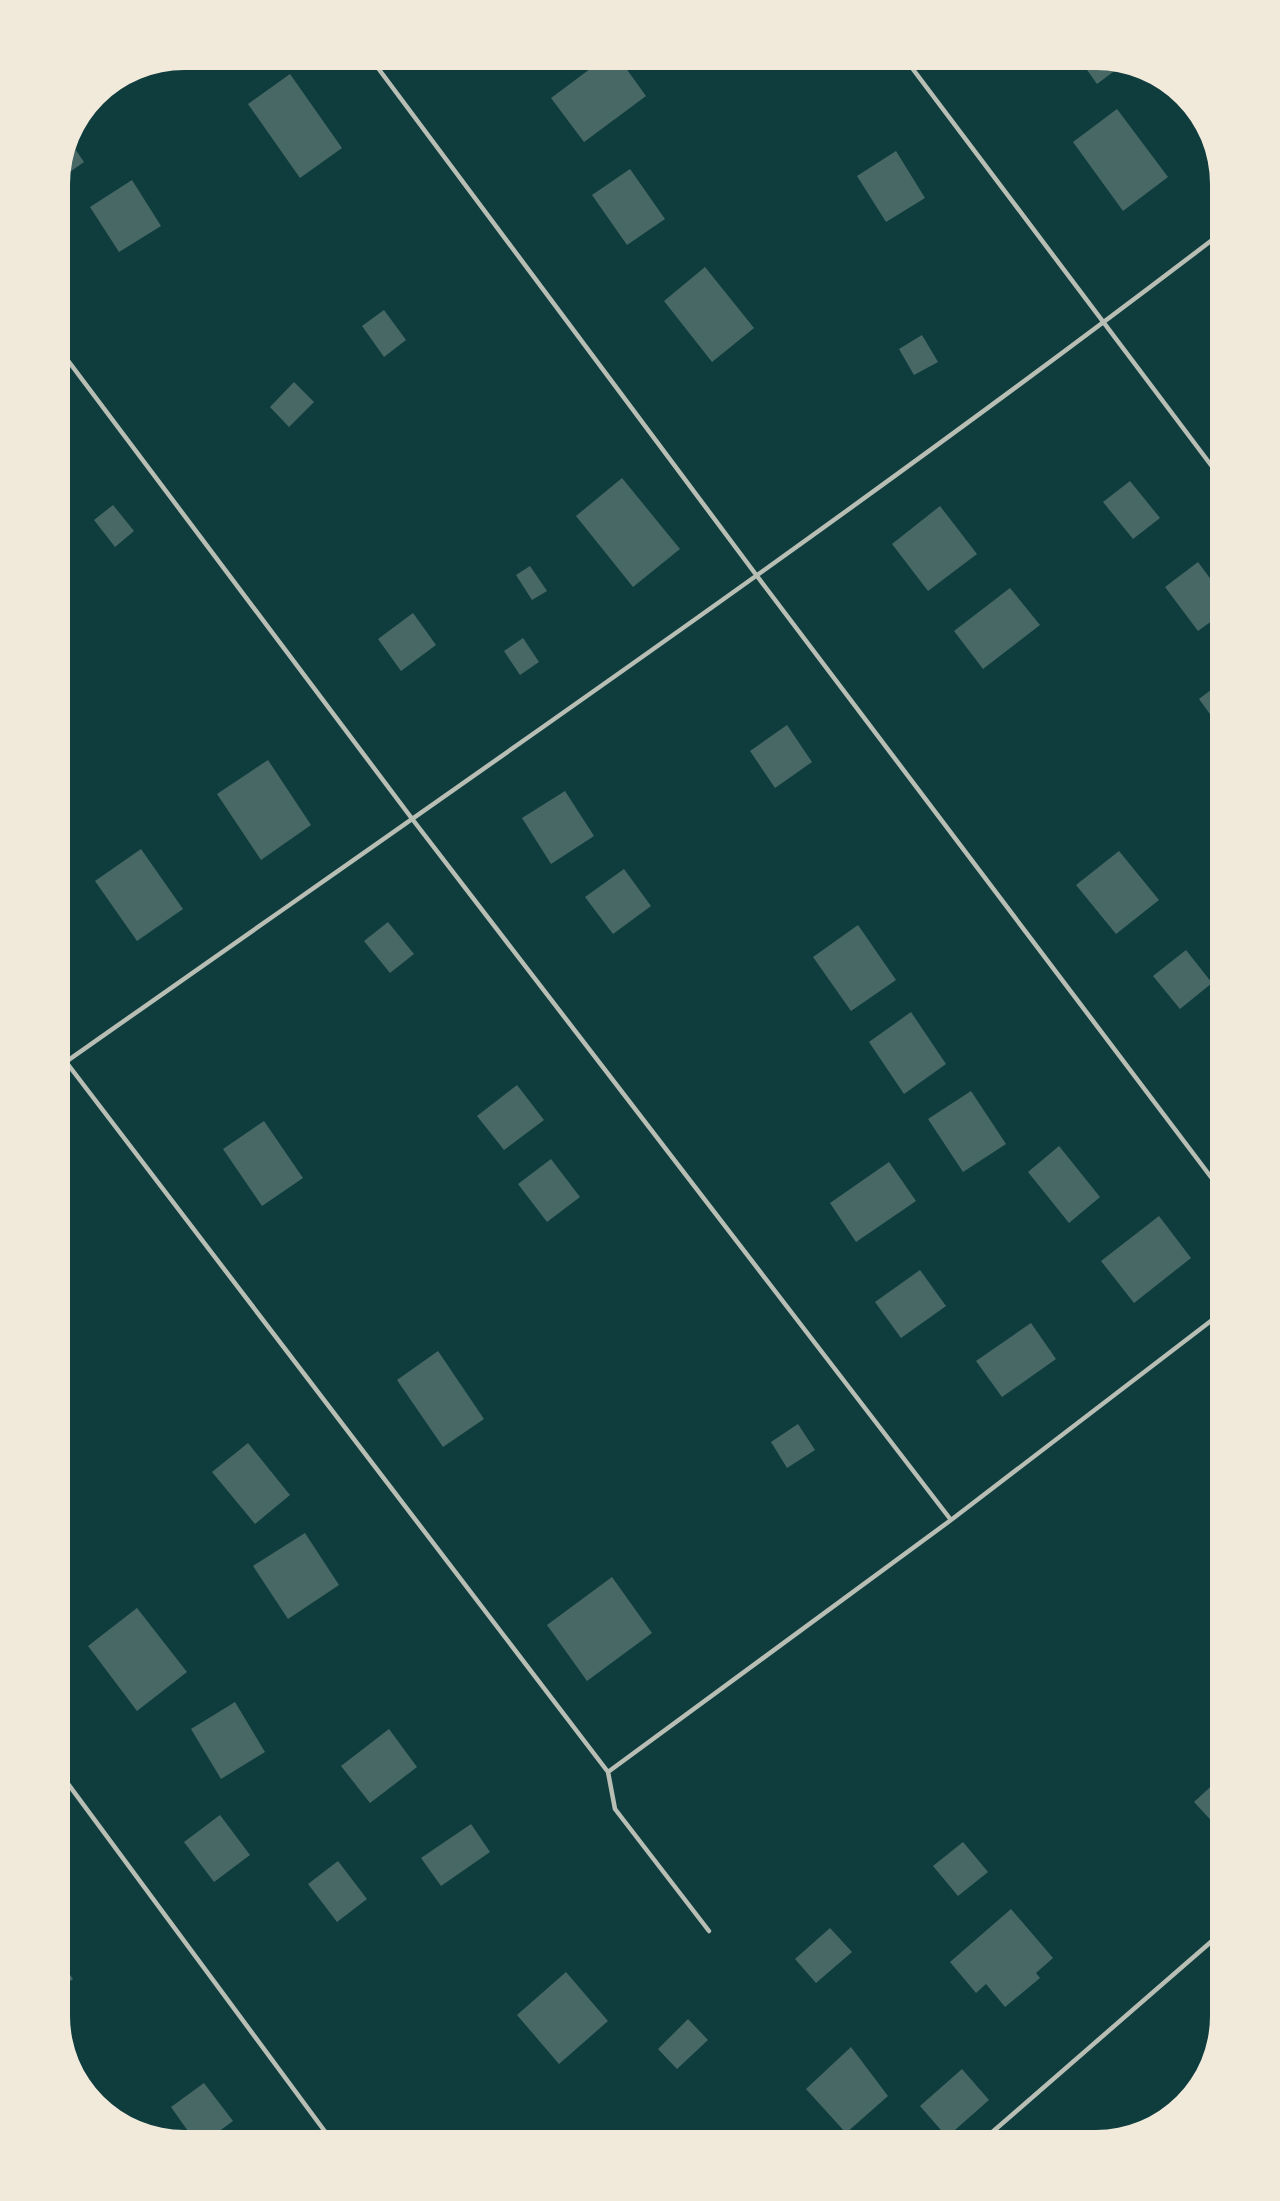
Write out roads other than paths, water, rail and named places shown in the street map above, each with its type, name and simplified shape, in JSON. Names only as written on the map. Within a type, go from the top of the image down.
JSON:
[{"type":"lane","points":[[380,71],[757,576],[1210,1176]]},
{"type":"lane","points":[[914,71],[1210,464]]},
{"type":"lane","points":[[71,1059],[757,576],[1210,241]]},
{"type":"lane","points":[[71,365],[413,820],[951,1520]]},
{"type":"lane","points":[[71,1068],[608,1772],[615,1809],[709,1931]]},
{"type":"lane","points":[[608,1772],[951,1520],[1210,1322]]},
{"type":"lane","points":[[70,1787],[324,2130]]},
{"type":"lane","points":[[995,2130],[1210,1943]]}]
